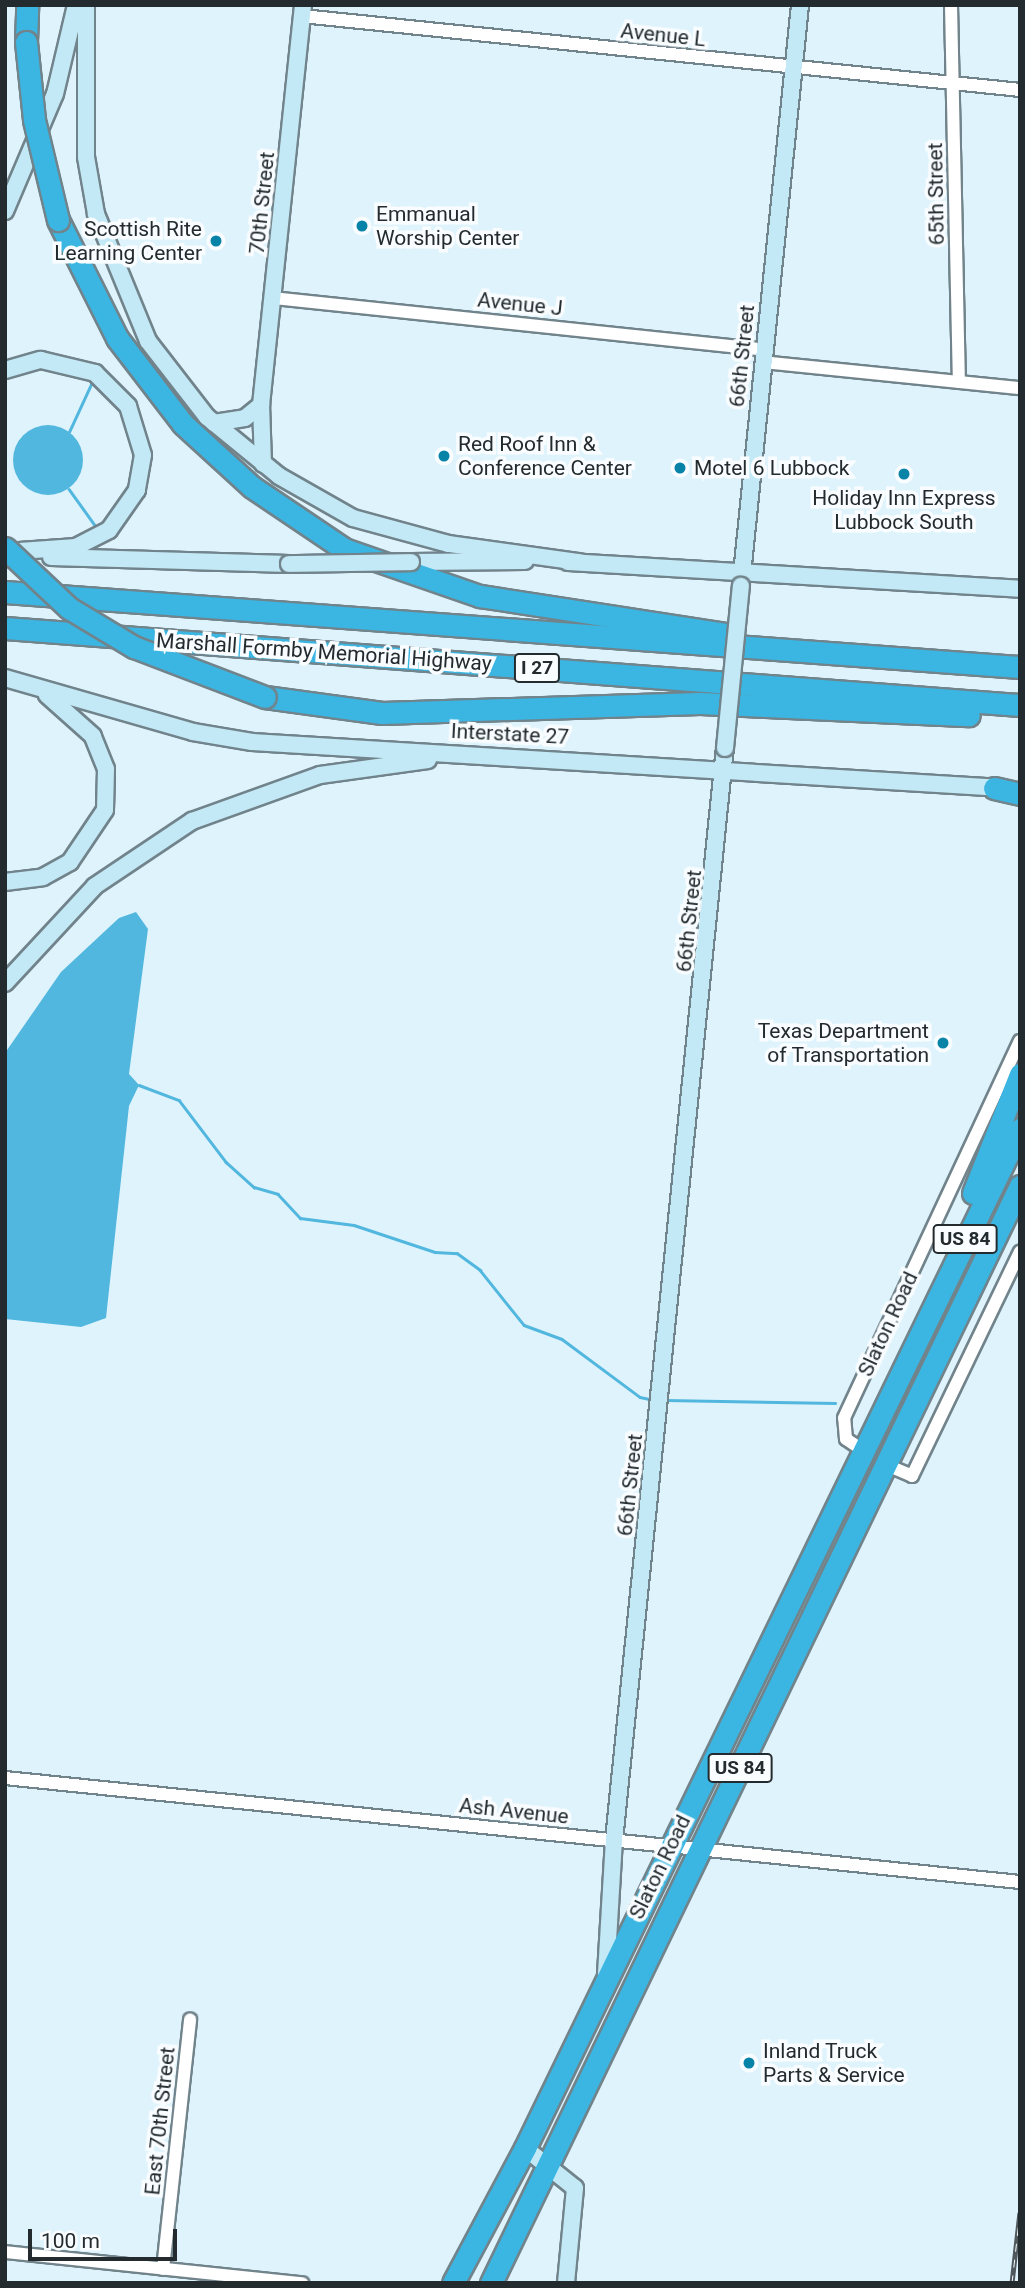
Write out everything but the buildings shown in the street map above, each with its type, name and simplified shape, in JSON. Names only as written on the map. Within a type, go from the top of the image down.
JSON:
[{"type":"highway","points":[[27,5],[26,42],[34,120],[58,220],[111,327],[183,424],[252,487],[344,549],[453,590],[711,629],[760,647]]},
{"type":"highway","points":[[5,551],[69,608],[134,647],[265,697],[394,713],[700,703],[1020,718]]},
{"type":"highway","name":"Marshall Formby Memorial Highway","points":[[5,592],[1020,667]]},
{"type":"highway","name":"Marshall Formby Memorial Highway","points":[[5,628],[1020,705]]},
{"type":"highway","points":[[994,788],[1020,792]]},
{"type":"highway","points":[[911,1349],[1020,1074]]},
{"type":"highway","name":"Slaton Road","points":[[453,2283],[525,2148],[862,1449],[1020,1129]]},
{"type":"highway","name":"Slaton Road","points":[[491,2283],[890,1466],[1020,1186]]},
{"type":"highway","points":[[989,1252],[1020,1205]]},
{"type":"highway","points":[[862,1449],[890,1466]]},
{"type":"main road","points":[[5,211],[55,94],[76,5]]},
{"type":"main road","points":[[86,5],[86,157],[99,226],[148,341],[214,423],[262,464],[317,499],[386,530],[579,562],[741,580],[1020,589]]},
{"type":"main road","name":"66th Street","points":[[606,1980],[614,1840],[800,5]]},
{"type":"main road","name":"70th Street","points":[[262,464],[261,405],[302,10]]},
{"type":"main road","points":[[5,370],[41,360],[95,373],[128,406],[143,455],[137,490],[108,530],[76,547],[5,551]]},
{"type":"main road","points":[[214,423],[245,418],[261,405]]},
{"type":"main road","points":[[5,551],[119,563],[579,562]]},
{"type":"main road","points":[[5,679],[48,695],[85,724],[100,750],[107,781],[98,827],[70,862],[43,877],[5,882]]},
{"type":"main road","name":"Interstate 27","points":[[5,679],[222,738],[618,761],[994,788]]},
{"type":"main road","points":[[5,983],[54,924],[116,870],[192,821],[278,786],[398,761],[618,761]]},
{"type":"main road","points":[[525,2148],[549,2163],[575,2188],[566,2283]]},
{"type":"street","name":"65th Street","points":[[951,5],[959,382]]},
{"type":"street","name":"Avenue L","points":[[302,10],[793,68],[1020,90]]},
{"type":"street","name":"Avenue J","points":[[273,298],[1020,388]]},
{"type":"street","name":"Slaton Road","points":[[862,1449],[846,1440],[844,1418],[1020,1041]]},
{"type":"street","points":[[890,1466],[912,1476],[1020,1251]]},
{"type":"street","name":"Ash Avenue","points":[[5,1778],[1020,1882]]},
{"type":"street","name":"East 70th Street","points":[[163,2269],[190,2018]]},
{"type":"street","points":[[5,2252],[302,2283]]},
{"type":"water","points":[[48,425],[73,435],[83,460],[73,485],[48,495],[23,485],[13,460],[23,435]]},
{"type":"water","points":[[136,912],[148,929],[129,1074],[139,1085],[129,1106],[106,1318],[81,1327],[5,1319],[5,1053],[61,972],[119,918]]},
{"type":"waterway","points":[[69,432],[93,380]]},
{"type":"waterway","points":[[69,489],[97,528]]},
{"type":"waterway","points":[[139,1085],[179,1100],[226,1162],[254,1187],[278,1194],[300,1218],[354,1225],[435,1252],[457,1253],[480,1270],[524,1325],[562,1339],[640,1397],[654,1400]]},
{"type":"waterway","points":[[665,1400],[835,1403]]},
{"type":"railway","points":[[1012,2283],[1020,2212]]},
{"type":"place","name":"Emmanual Worship Center","points":[[362,226]]},
{"type":"place","name":"Scottish Rite Learning Center","points":[[216,241]]},
{"type":"place","name":"Red Roof Inn & Conference Center","points":[[444,456]]},
{"type":"place","name":"Motel 6 Lubbock","points":[[680,468]]},
{"type":"place","name":"Holiday Inn Express Lubbock South","points":[[904,474]]},
{"type":"place","name":"Texas Department of Transportation","points":[[943,1043]]},
{"type":"place","name":"Inland Truck Parts & Service","points":[[749,2063]]}]
